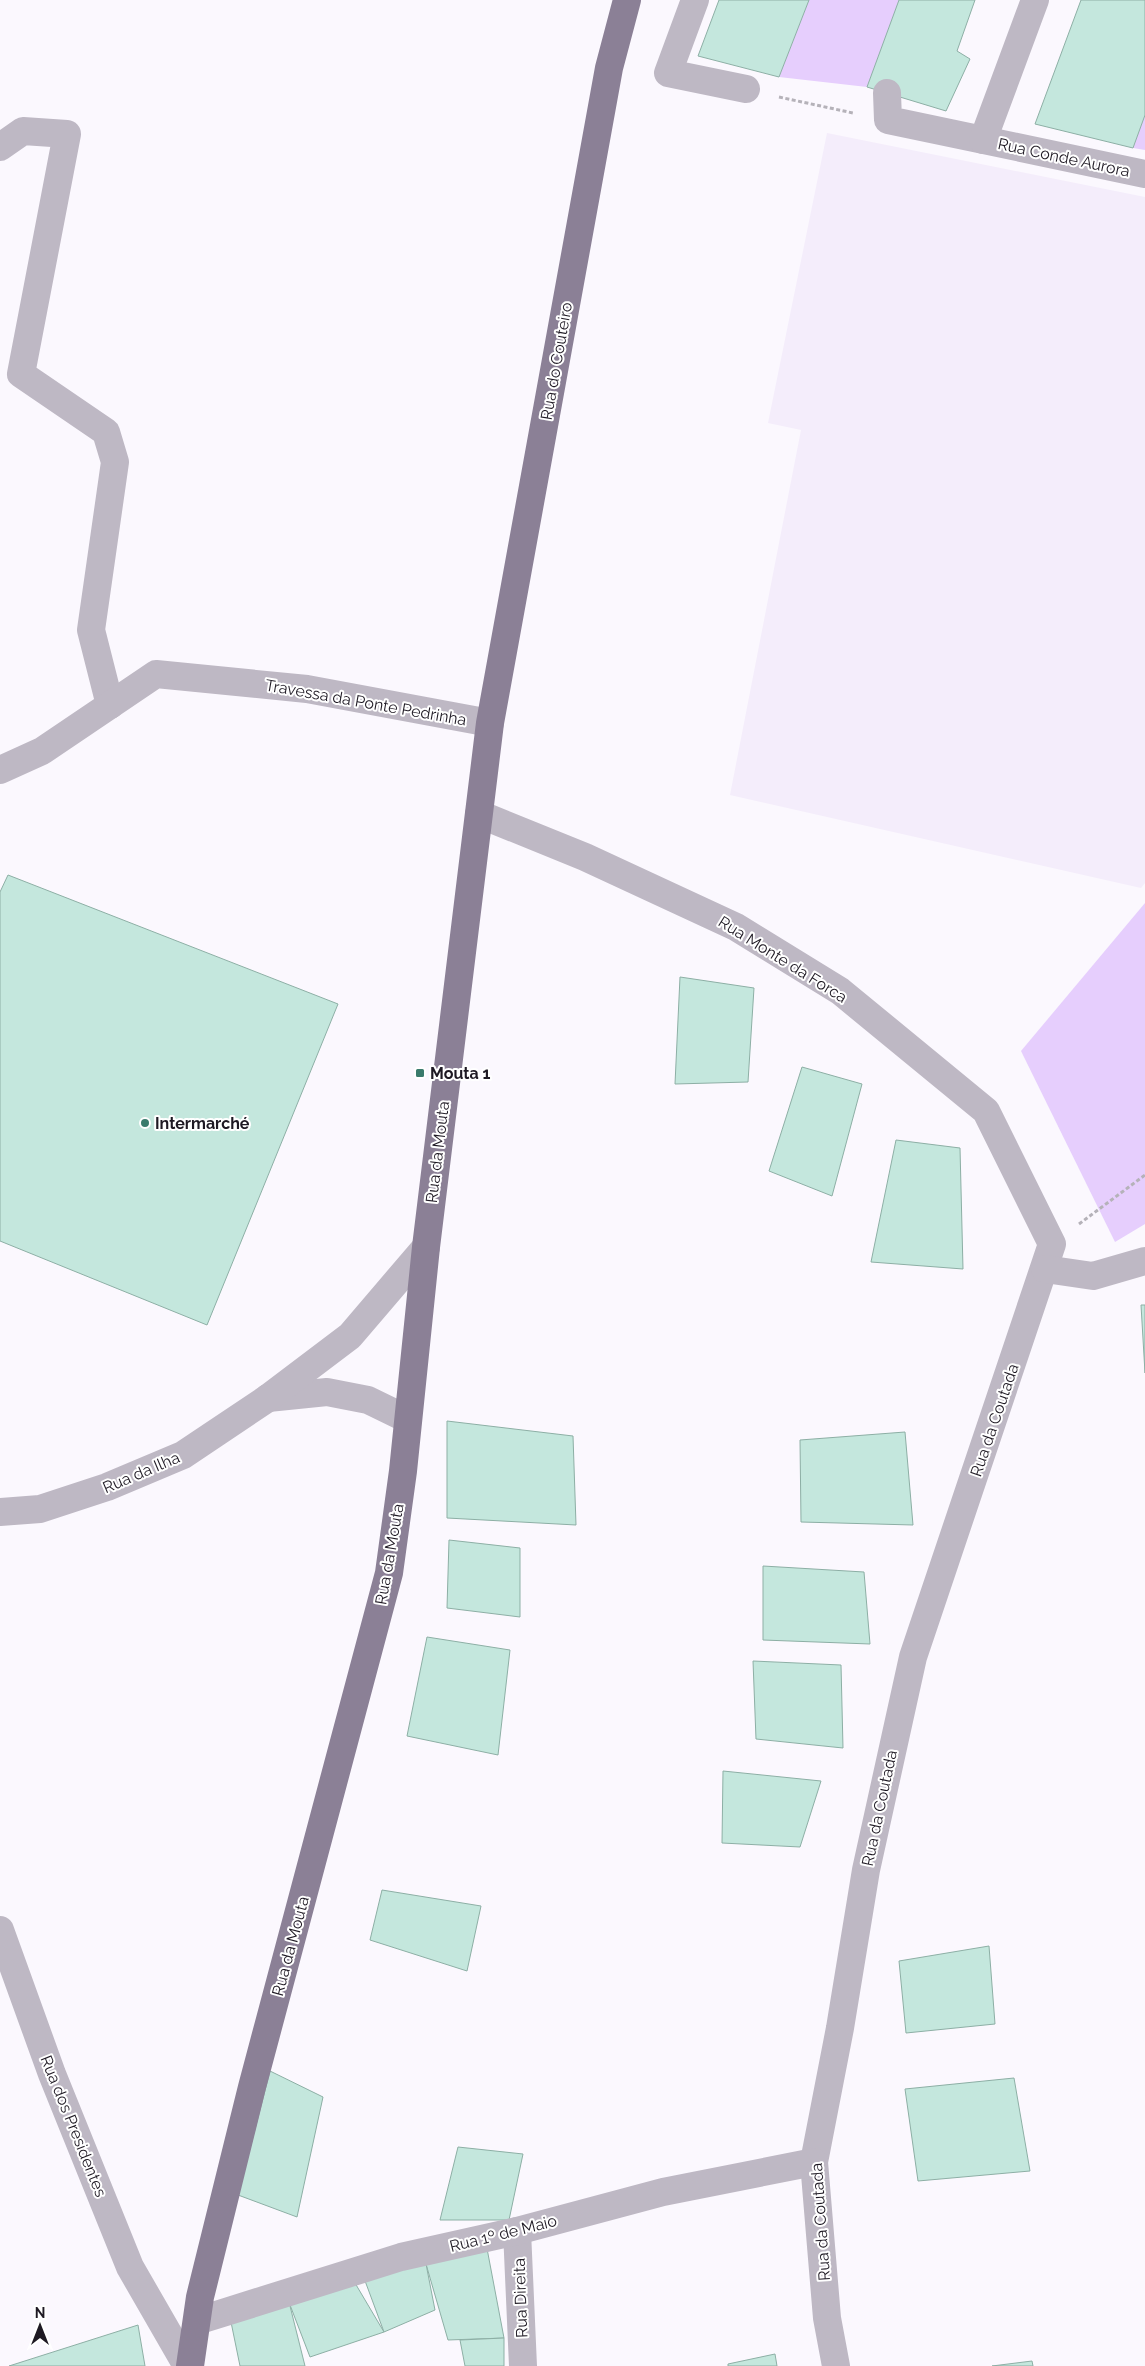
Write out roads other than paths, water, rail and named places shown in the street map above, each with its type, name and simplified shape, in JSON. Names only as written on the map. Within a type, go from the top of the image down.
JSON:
[{"type":"main road","name":"Rua do Couteiro","points":[[490,723],[608,78],[627,0]]},
{"type":"main road","name":"Rua da Mouta","points":[[189,2366],[200,2297],[252,2087],[389,1573],[403,1471],[426,1247],[490,723]]},
{"type":"street","points":[[695,0],[668,73],[746,90]]},
{"type":"street","name":"Rua Conde Aurora","points":[[1034,0],[983,140],[1145,174]]},
{"type":"street","points":[[887,93],[888,120],[983,140]]},
{"type":"street","points":[[0,147],[23,131],[67,134],[11,372],[106,432],[115,462],[90,630],[110,704]]},
{"type":"street","name":"Travessa da Ponte Pedrinha","points":[[0,770],[42,751],[156,674],[307,689],[490,723]]},
{"type":"street","name":"Rua Monte da Forca","points":[[479,814],[585,857],[736,927],[840,991],[986,1111],[1048,1256]]},
{"type":"street","name":"Rua da Ilha","points":[[0,1512],[40,1509],[106,1487],[183,1455],[268,1398],[350,1336],[426,1247]]},
{"type":"street","points":[[1048,1256],[1093,1276],[1145,1261]]},
{"type":"street","name":"Rua da Coutada","points":[[836,2366],[827,2318],[814,2162],[840,2028],[866,1870],[913,1657],[1048,1256]]},
{"type":"street","name":"Rua da Ilha","points":[[268,1398],[327,1392],[368,1400],[407,1419]]},
{"type":"street","name":"Rua dos Presidentes","points":[[0,1930],[52,2074],[130,2267],[189,2366]]},
{"type":"street","name":"Rua 1º de Maio","points":[[197,2321],[401,2257],[517,2230],[663,2192],[814,2162]]},
{"type":"street","name":"Rua Direita","points":[[517,2230],[522,2366]]},
{"type":"place","name":"Mouta 1","points":[[420,1073]]},
{"type":"place","name":"Intermarché","points":[[145,1123]]}]
